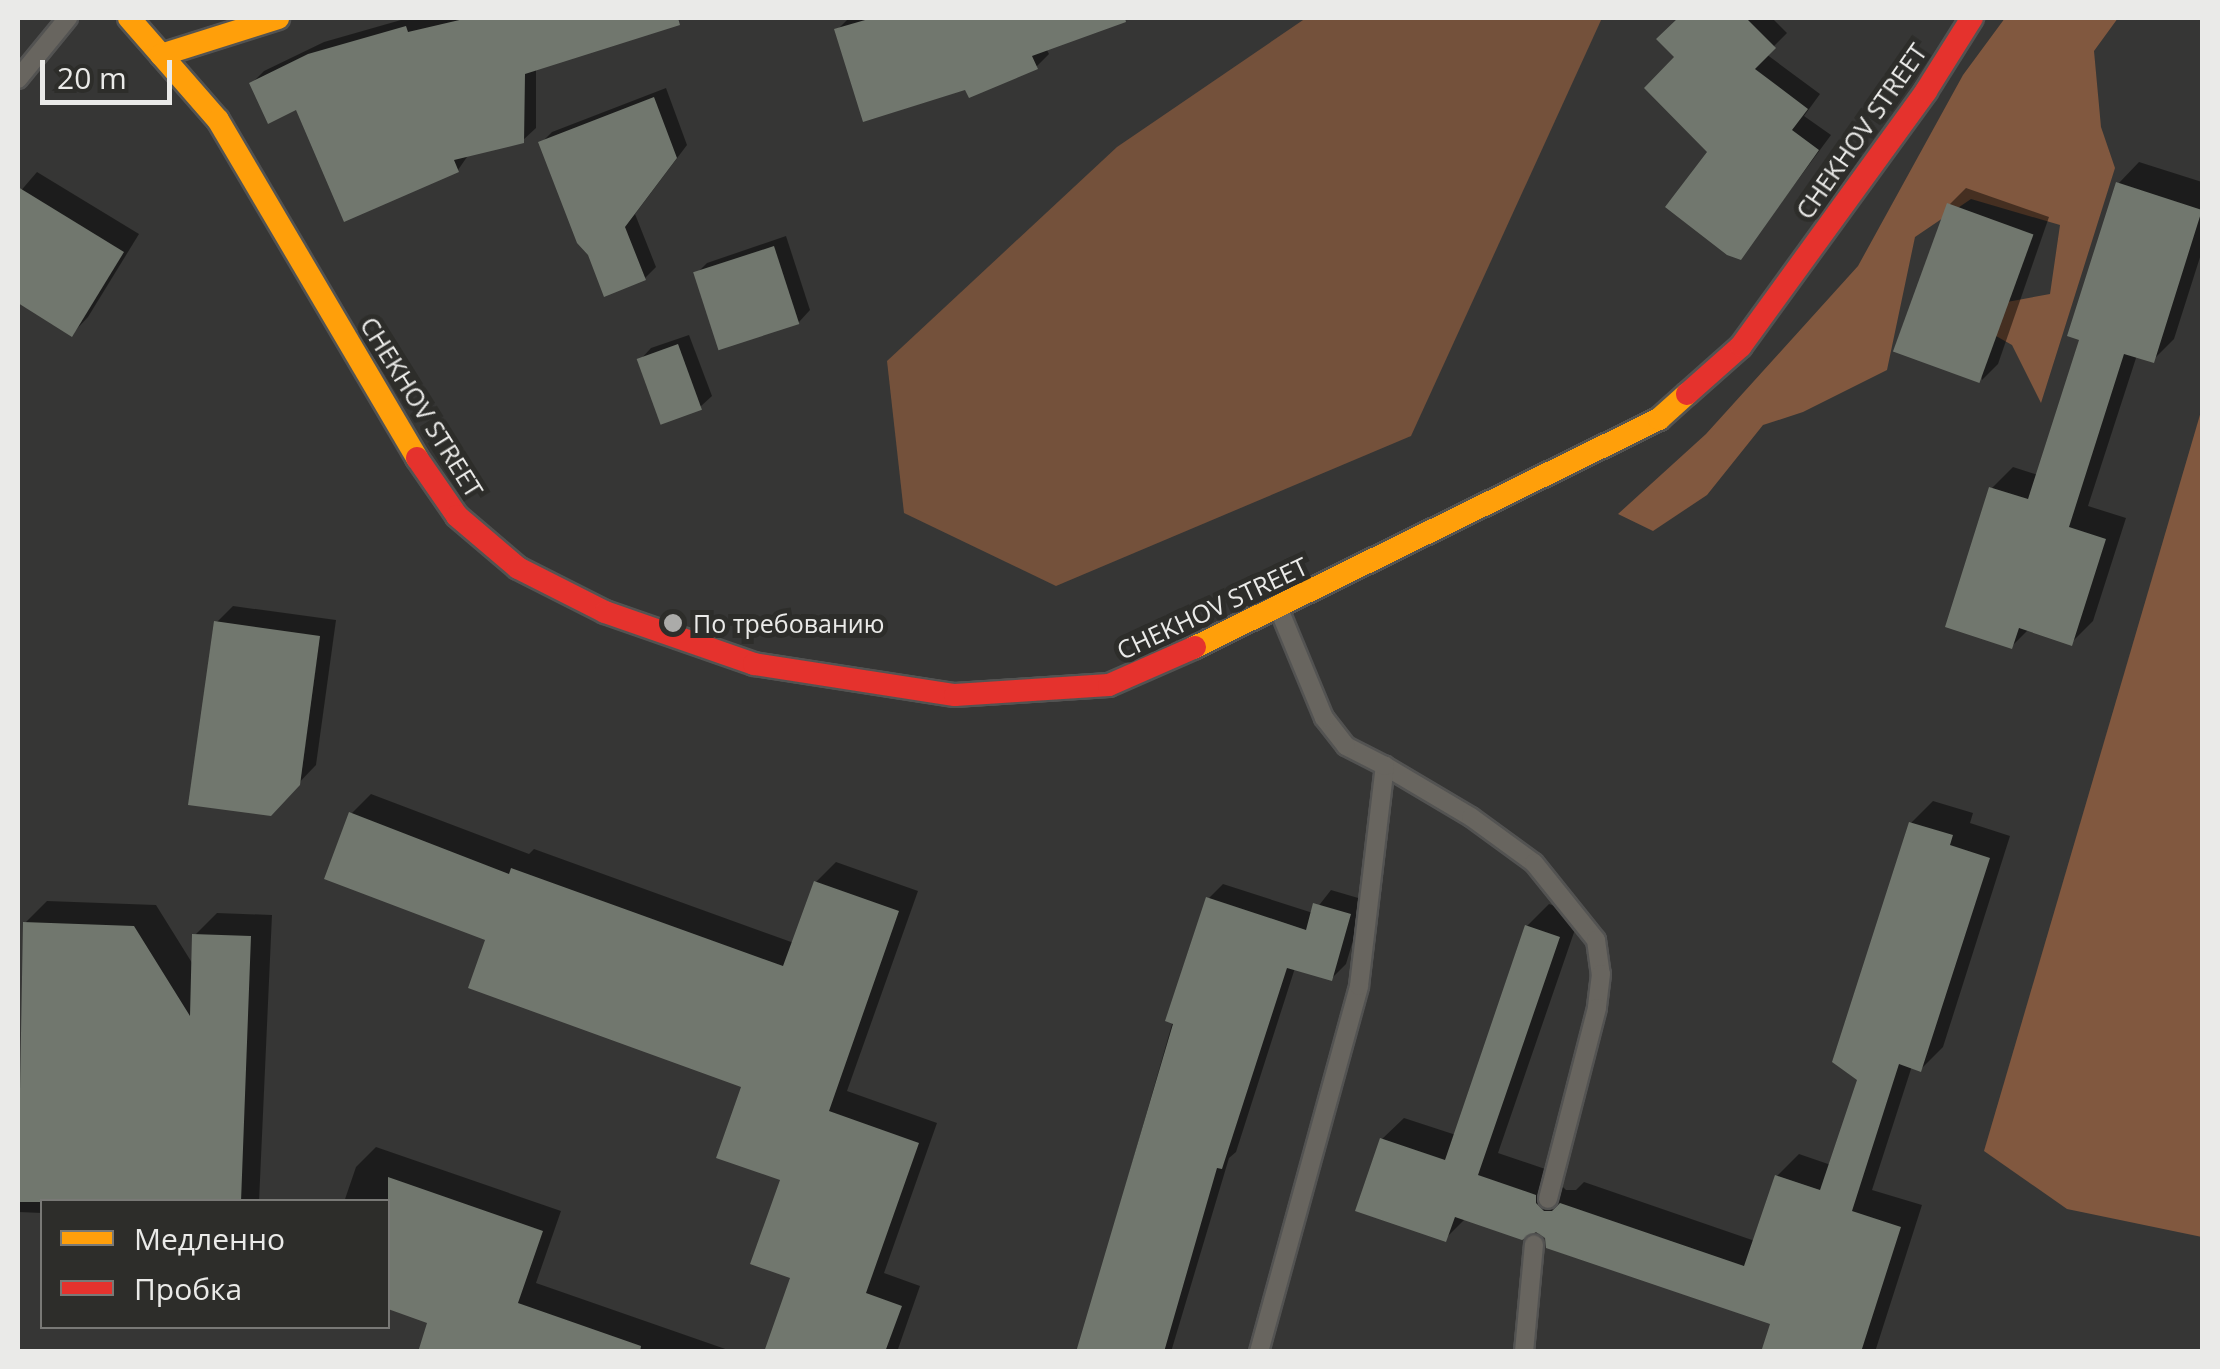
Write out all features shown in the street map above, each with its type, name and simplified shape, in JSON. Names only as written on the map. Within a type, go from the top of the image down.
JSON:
[{"type":"main road","name":"CHEKHOV STREET","points":[[129,18],[218,120],[430,480],[456,516],[518,568],[605,612],[754,664],[955,695],[1109,685],[1279,609],[1660,419],[1741,346],[1926,91],[1972,18]]},
{"type":"main road","points":[[161,54],[278,18]]},
{"type":"lane","points":[[18,80],[68,18]]},
{"type":"lane","points":[[1279,609],[1324,718],[1346,746],[1471,817],[1534,863],[1596,940],[1601,974],[1597,1008],[1548,1199]]},
{"type":"lane","points":[[1259,1352],[1360,986],[1386,766]]},
{"type":"lane","points":[[1524,1352],[1534,1244]]},
{"type":"shaded area","points":[[1306,18],[1602,18],[1411,436],[1056,586],[904,513],[887,361],[1117,147]]},
{"type":"shaded area","points":[[2005,18],[2118,18],[2094,51],[2101,127],[2115,168],[2041,403],[2012,345],[1973,323],[1980,307],[2050,294],[2060,225],[1971,199],[1915,237],[1887,370],[1803,412],[1763,425],[1707,495],[1653,531],[1618,514],[1706,434],[1858,266],[1963,75]]},
{"type":"shaded area","points":[[2202,408],[2202,1237],[2067,1209],[1984,1151]]},
{"type":"building","points":[[468,18],[678,18],[680,25],[525,74],[524,143],[454,160],[459,172],[344,222],[296,110],[268,124],[249,83],[308,54],[406,26],[408,32]]},
{"type":"building","points":[[872,18],[1125,18],[1126,22],[1032,56],[1038,69],[969,98],[965,90],[863,122],[834,29]]},
{"type":"building","points":[[1678,18],[1746,18],[1776,48],[1755,69],[1808,109],[1792,130],[1819,150],[1741,260],[1727,255],[1665,207],[1707,152],[1644,88],[1674,57],[1656,39]]},
{"type":"building","points":[[654,97],[677,158],[625,227],[646,280],[604,297],[588,255],[577,243],[538,142]]},
{"type":"building","points":[[2116,182],[2202,210],[2154,363],[2124,354],[2069,527],[2106,539],[2072,646],[2019,628],[2012,649],[1945,627],[1989,487],[2028,499],[2079,340],[2067,336]]},
{"type":"building","points":[[18,187],[124,252],[72,337],[18,303]]},
{"type":"building","points":[[1947,203],[2033,234],[1979,383],[1893,351]]},
{"type":"building","points":[[774,246],[799,324],[718,350],[693,272]]},
{"type":"building","points":[[678,344],[702,410],[661,425],[637,359]]},
{"type":"building","points":[[214,621],[320,636],[300,785],[271,816],[188,805]]},
{"type":"building","points":[[349,812],[509,874],[511,868],[783,966],[814,881],[899,911],[829,1111],[919,1143],[866,1293],[902,1306],[885,1352],[764,1352],[790,1278],[750,1264],[780,1180],[716,1158],[741,1087],[468,988],[485,940],[324,879]]},
{"type":"building","points":[[1909,822],[1953,835],[1950,845],[1990,858],[1921,1072],[1899,1064],[1852,1211],[1901,1227],[1861,1352],[1761,1352],[1770,1324],[1546,1248],[1545,1238],[1536,1232],[1522,1240],[1455,1217],[1446,1242],[1355,1211],[1380,1138],[1445,1160],[1525,925],[1560,937],[1478,1175],[1536,1195],[1536,1203],[1544,1211],[1552,1211],[1560,1203],[1744,1266],[1775,1175],[1820,1190],[1857,1080],[1832,1062]]},
{"type":"building","points":[[1206,897],[1306,930],[1313,903],[1351,914],[1332,981],[1287,968],[1222,1169],[1217,1168],[1164,1352],[1076,1352],[1173,1024],[1165,1021]]},
{"type":"building","points":[[23,922],[134,926],[190,1016],[192,934],[251,936],[241,1199],[18,1202]]},
{"type":"building","points":[[388,1177],[543,1231],[518,1303],[641,1346],[640,1352],[418,1352],[427,1323],[390,1310]]},
{"type":"traffic: slow","points":[[129,18],[218,120],[417,458]]},
{"type":"traffic: slow","points":[[161,55],[278,18]]},
{"type":"traffic: slow","points":[[1195,647],[1659,419],[1687,394]]},
{"type":"traffic: jam","points":[[1687,394],[1741,346],[1926,91],[1972,18]]},
{"type":"traffic: jam","points":[[417,458],[457,516],[518,568],[605,612],[754,664],[955,695],[1109,685],[1195,647]]},
{"type":"place","name":"По требованию","points":[[673,623]]}]
